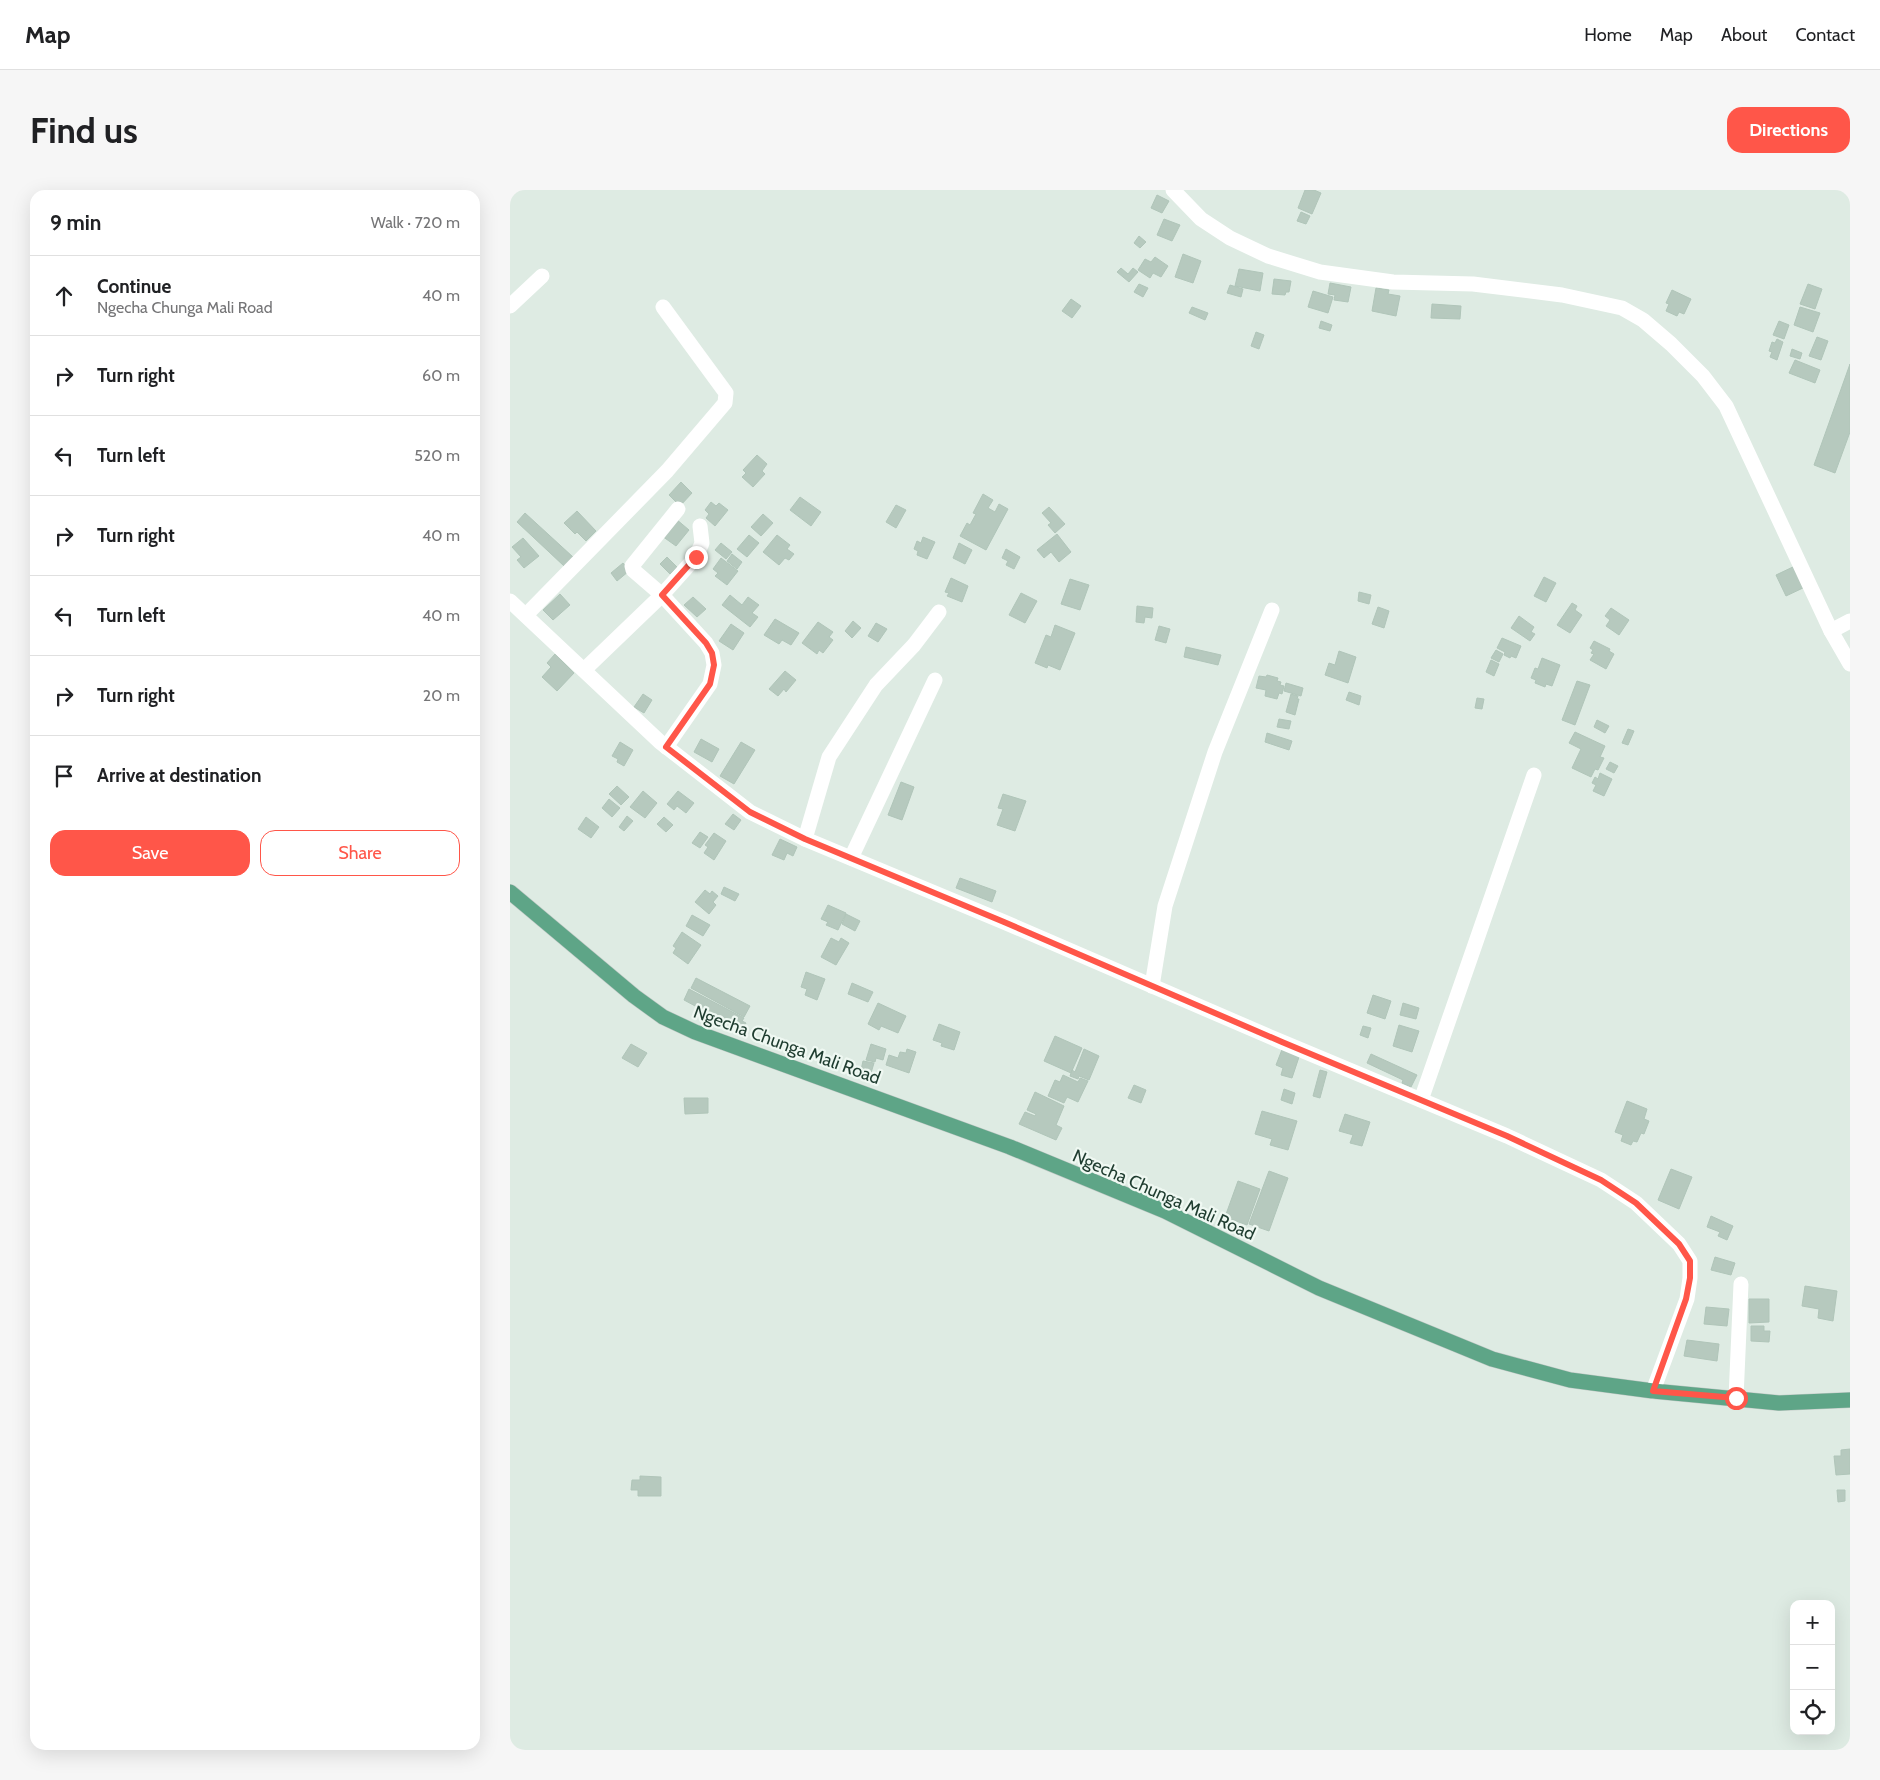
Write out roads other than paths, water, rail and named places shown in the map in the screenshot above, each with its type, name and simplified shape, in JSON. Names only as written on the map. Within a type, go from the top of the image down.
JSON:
[{"type":"main road","name":"Ngecha Chunga Mali Road","points":[[510,892],[634,996],[663,1017],[695,1032],[1010,1147],[1165,1211],[1319,1288],[1492,1359],[1570,1380],[1653,1391],[1779,1403],[1850,1400]]},
{"type":"street","points":[[1173,190],[1200,219],[1230,238],[1268,256],[1320,272],[1393,282],[1473,284],[1562,295],[1622,308],[1643,320],[1703,376],[1726,406],[1831,631],[1850,664]]},
{"type":"street","points":[[510,306],[542,276]]},
{"type":"street","points":[[526,616],[667,471],[725,403],[726,393],[663,306]]},
{"type":"street","points":[[666,747],[710,684],[714,665],[712,653],[706,643],[662,595],[633,570],[632,566],[678,509]]},
{"type":"street","points":[[584,670],[662,595],[699,552],[702,543],[700,526]]},
{"type":"street","points":[[510,601],[666,747],[750,812],[805,839],[1507,1136],[1601,1180],[1636,1203],[1679,1244],[1690,1261],[1690,1278],[1686,1299],[1653,1391]]},
{"type":"street","points":[[1152,986],[1171,888],[1215,752],[1272,610]]},
{"type":"street","points":[[805,839],[828,757],[876,686],[914,645],[938,612]]},
{"type":"street","points":[[1831,631],[1850,621]]},
{"type":"street","points":[[851,858],[934,680]]},
{"type":"street","points":[[1421,1100],[1534,775]]},
{"type":"street","points":[[1736,1398],[1741,1284]]}]
